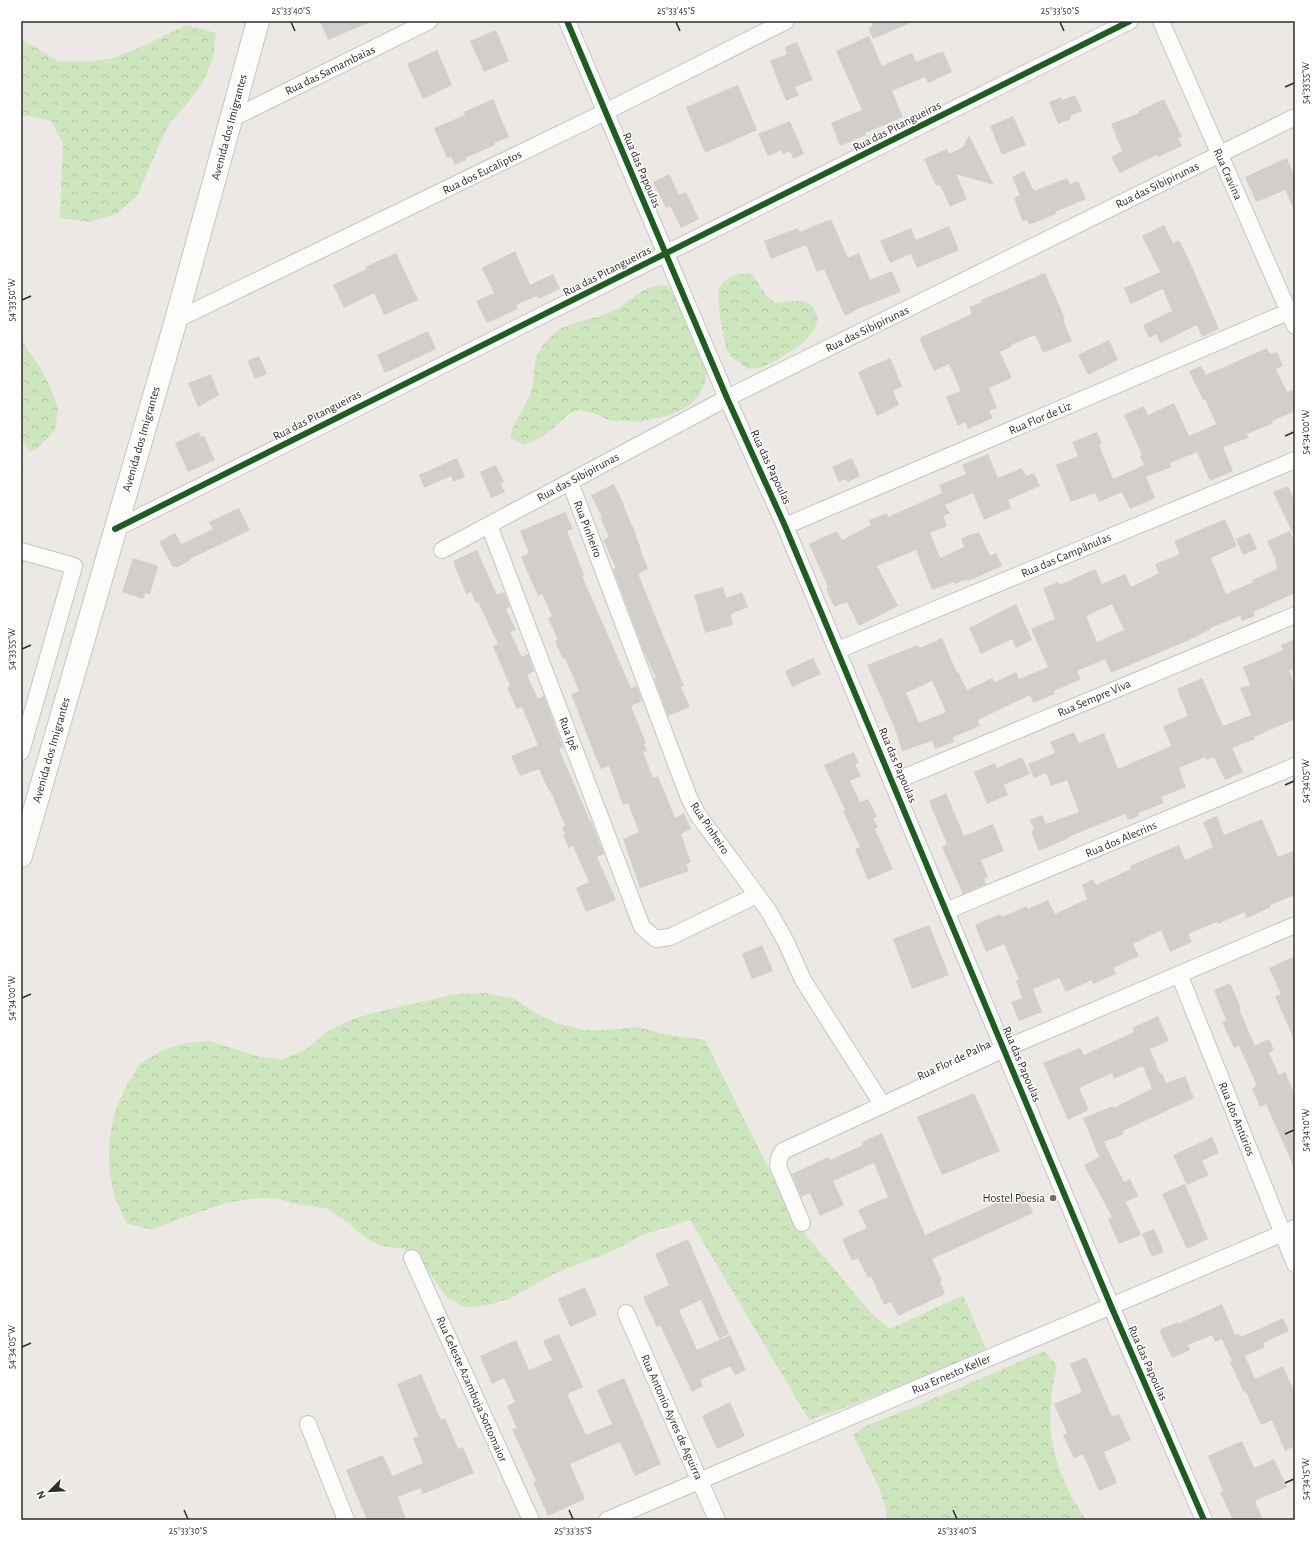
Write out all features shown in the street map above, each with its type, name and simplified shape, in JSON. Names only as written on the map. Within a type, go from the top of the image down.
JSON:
[{"type":"street","name":"Avenida dos Imigrantes","points":[[21,856],[176,320],[258,21]]},
{"type":"street","name":"Rua das Samambaias","points":[[231,119],[429,21]]},
{"type":"street","name":"Rua das Papoulas","points":[[567,21],[727,398],[785,526],[838,650],[1111,1306],[1204,1520]]},
{"type":"street","name":"Rua dos Eucaliptos","points":[[176,320],[605,112],[786,21]]},
{"type":"street","name":"Rua das Pitangueiras","points":[[115,529],[1130,21]]},
{"type":"street","name":"Rua Cravina","points":[[1161,21],[1219,155],[1293,316]]},
{"type":"street","name":"Rua das Sibipirunas","points":[[442,550],[727,398],[1295,117]]},
{"type":"street","name":"Rua Flor de Liz","points":[[785,526],[1293,316]]},
{"type":"street","name":"Rua das Campânulas","points":[[838,650],[1295,460]]},
{"type":"street","name":"Rua Pinheiro","points":[[570,482],[689,798],[698,815],[757,896],[786,942],[803,980],[882,1104]]},
{"type":"street","name":"Rua Ipê","points":[[489,525],[642,927],[656,939],[670,937],[757,896]]},
{"type":"street","points":[[21,552],[74,566],[21,752]]},
{"type":"street","name":"Rua Sempre Viva","points":[[893,782],[1295,615]]},
{"type":"street","name":"Rua dos Alecrins","points":[[946,911],[1295,766]]},
{"type":"street","name":"Rua Flor de Palha","points":[[802,1223],[778,1166],[779,1158],[783,1151],[1004,1049],[1295,925]]},
{"type":"street","name":"Rua dos Antúrios","points":[[1179,974],[1289,1231],[1295,1264]]},
{"type":"street","name":"Rua Ernesto Keller","points":[[607,1520],[1289,1231]]},
{"type":"street","name":"Rua Celeste Azambuja Sottomaior","points":[[412,1258],[531,1520]]},
{"type":"street","name":"Rua Antonio Ayres de Aguirra","points":[[626,1313],[718,1520]]},
{"type":"street","points":[[308,1424],[346,1520]]},
{"type":"green space","points":[[187,25],[216,33],[213,59],[203,82],[187,104],[169,124],[137,196],[116,214],[89,222],[60,218],[63,143],[51,121],[21,116],[21,39],[58,61],[82,62],[111,59]]},
{"type":"green space","points":[[738,274],[752,274],[766,295],[775,303],[799,301],[808,303],[812,306],[818,317],[815,329],[806,340],[773,362],[760,368],[748,369],[731,356],[727,351],[722,330],[719,310],[719,289],[725,281]]},
{"type":"green space","points":[[660,285],[667,286],[673,294],[707,367],[706,379],[698,397],[683,409],[664,417],[639,422],[616,421],[581,410],[568,415],[544,435],[529,443],[523,445],[510,437],[516,421],[531,393],[536,359],[542,346],[549,338],[560,329],[615,310],[646,289]]},
{"type":"green space","points":[[21,340],[40,367],[58,408],[55,430],[39,447],[30,452],[21,439]]},
{"type":"green space","points":[[485,993],[513,998],[534,1012],[556,1023],[583,1030],[608,1030],[638,1027],[663,1034],[705,1040],[795,1222],[871,1313],[890,1329],[963,1295],[986,1349],[899,1386],[809,1420],[690,1220],[642,1235],[621,1247],[553,1274],[511,1298],[485,1306],[465,1307],[447,1298],[420,1259],[405,1249],[383,1246],[367,1239],[347,1222],[326,1208],[300,1205],[276,1198],[250,1199],[226,1203],[152,1230],[126,1223],[115,1197],[109,1171],[109,1144],[114,1114],[125,1088],[140,1064],[161,1051],[185,1043],[210,1041],[257,1056],[282,1060],[308,1048],[329,1030],[353,1019],[456,994]]},
{"type":"green space","points":[[1044,1351],[1057,1365],[1053,1383],[1050,1415],[1053,1445],[1062,1477],[1086,1520],[888,1520],[886,1509],[878,1487],[853,1435],[865,1426],[914,1407]]},
{"type":"building","points":[[320,21],[373,21],[328,40]]},
{"type":"building","points":[[871,21],[915,21],[873,39],[868,28],[873,26]]},
{"type":"building","points":[[496,30],[509,61],[484,72],[470,41]]},
{"type":"building","points":[[869,36],[882,66],[912,53],[916,62],[943,51],[952,72],[928,83],[925,77],[892,91],[903,117],[865,133],[866,135],[840,146],[831,123],[862,110],[836,51]]},
{"type":"building","points":[[797,42],[813,80],[795,87],[799,95],[786,101],[770,61],[787,54],[785,47]]},
{"type":"building","points":[[437,50],[452,85],[423,99],[407,64]]},
{"type":"building","points":[[738,85],[757,130],[705,153],[686,107]]},
{"type":"building","points":[[1075,95],[1082,111],[1070,116],[1071,119],[1058,124],[1049,102],[1061,97],[1062,100]]},
{"type":"building","points":[[493,99],[509,137],[465,158],[466,160],[455,165],[451,157],[447,158],[434,128],[465,115],[464,112]]},
{"type":"building","points":[[1164,99],[1182,137],[1178,138],[1182,146],[1158,157],[1157,155],[1120,173],[1111,157],[1122,151],[1111,124],[1139,113],[1138,111]]},
{"type":"building","points":[[1013,116],[1026,145],[1002,155],[990,126]]},
{"type":"building","points":[[790,121],[804,154],[793,159],[790,151],[783,154],[782,150],[768,156],[758,134]]},
{"type":"building","points":[[969,135],[994,185],[956,174],[967,199],[950,207],[940,185],[936,186],[924,159],[947,149],[949,154],[963,147]]},
{"type":"building","points":[[1287,158],[1295,177],[1295,212],[1285,190],[1256,202],[1245,177]]},
{"type":"building","points":[[1024,171],[1034,191],[1067,178],[1070,184],[1078,181],[1086,199],[1029,225],[1027,220],[1022,221],[1014,198],[1020,195],[1012,177]]},
{"type":"building","points":[[669,174],[679,195],[686,192],[699,219],[681,228],[670,206],[666,208],[653,182]]},
{"type":"building","points":[[831,219],[848,258],[859,253],[870,280],[892,271],[901,292],[860,308],[845,316],[824,269],[817,272],[806,245],[771,259],[764,241],[798,228],[800,232]]},
{"type":"building","points":[[1164,225],[1173,243],[1179,240],[1219,329],[1202,337],[1197,325],[1160,343],[1156,334],[1149,338],[1143,325],[1172,311],[1163,289],[1131,304],[1124,288],[1160,272],[1142,236]]},
{"type":"building","points":[[949,226],[959,250],[917,268],[911,254],[890,263],[880,241],[911,228],[916,240]]},
{"type":"building","points":[[515,251],[530,285],[553,274],[560,289],[538,299],[537,296],[516,305],[518,309],[487,323],[476,301],[494,293],[482,268]]},
{"type":"building","points":[[396,253],[418,300],[384,315],[374,293],[344,308],[333,285],[367,269],[365,267]]},
{"type":"building","points":[[1045,273],[1065,319],[1063,320],[1072,341],[1043,353],[1035,335],[1011,345],[1011,347],[1000,352],[1012,378],[989,388],[997,408],[989,411],[993,418],[968,429],[965,422],[958,426],[946,397],[961,391],[949,364],[934,371],[919,338],[972,314],[969,307],[982,302],[981,300]]},
{"type":"building","points":[[428,331],[436,349],[385,373],[377,355]]},
{"type":"building","points":[[1109,340],[1118,360],[1088,375],[1078,355]]},
{"type":"building","points":[[1267,348],[1270,354],[1277,352],[1283,366],[1276,369],[1287,392],[1292,390],[1295,397],[1295,411],[1272,421],[1273,423],[1247,434],[1248,438],[1223,447],[1233,471],[1210,481],[1197,452],[1170,463],[1171,467],[1146,477],[1155,498],[1130,509],[1122,492],[1099,502],[1095,493],[1071,502],[1056,465],[1078,456],[1072,442],[1097,432],[1102,444],[1099,445],[1113,479],[1144,465],[1140,456],[1142,455],[1124,415],[1144,406],[1148,415],[1174,403],[1189,436],[1216,424],[1205,399],[1203,400],[1189,371],[1201,366],[1206,375]]},
{"type":"building","points":[[259,356],[267,374],[255,379],[247,361]]},
{"type":"building","points":[[890,358],[902,386],[893,391],[899,405],[877,416],[858,372]]},
{"type":"building","points":[[211,374],[219,395],[198,407],[188,383]]},
{"type":"building","points":[[199,432],[201,437],[204,436],[215,460],[188,472],[175,443]]},
{"type":"building","points":[[988,454],[998,478],[1022,468],[1026,476],[1034,473],[1040,486],[1008,500],[1011,508],[984,520],[973,493],[945,505],[950,513],[943,516],[947,526],[930,533],[940,558],[964,547],[961,538],[979,532],[990,556],[996,553],[1002,566],[968,581],[967,579],[955,584],[954,582],[932,590],[916,550],[877,566],[898,606],[859,626],[847,602],[834,607],[826,588],[828,587],[809,544],[837,531],[842,540],[871,525],[869,520],[887,513],[888,517],[942,493],[939,485],[966,474],[962,465]]},
{"type":"building","points":[[457,458],[465,477],[453,482],[451,476],[424,488],[419,475]]},
{"type":"building","points":[[852,458],[860,476],[848,482],[846,479],[839,482],[832,467]]},
{"type":"building","points":[[496,465],[504,482],[501,484],[505,492],[491,498],[480,472]]},
{"type":"building","points":[[614,484],[636,534],[648,569],[638,574],[684,686],[681,687],[690,707],[668,716],[654,678],[656,678],[642,647],[613,569],[616,568],[603,540],[609,537],[600,517],[602,517],[591,495]]},
{"type":"building","points":[[1288,486],[1295,501],[1295,538],[1273,492]]},
{"type":"building","points":[[239,508],[250,530],[190,559],[178,567],[173,567],[159,542],[175,533],[181,544],[213,529],[209,522]]},
{"type":"building","points":[[565,512],[573,529],[567,531],[584,575],[582,576],[631,688],[637,686],[642,701],[631,706],[646,743],[644,744],[647,751],[643,752],[653,778],[658,776],[675,818],[684,813],[691,829],[681,834],[691,862],[686,864],[689,871],[640,888],[623,839],[639,832],[628,803],[623,805],[609,766],[601,769],[596,758],[571,694],[579,691],[565,658],[563,659],[555,641],[558,640],[548,618],[552,616],[542,594],[538,596],[521,557],[529,553],[520,531]]},
{"type":"building","points":[[1225,519],[1237,546],[1211,558],[1226,594],[1277,569],[1275,558],[1267,541],[1290,531],[1295,543],[1295,593],[1253,612],[1255,616],[1242,621],[1240,616],[1210,628],[1211,629],[1189,640],[1111,673],[1105,659],[1077,671],[1081,679],[1054,691],[1055,694],[1033,703],[1030,695],[978,720],[980,726],[953,737],[954,742],[935,749],[932,741],[902,751],[895,729],[867,665],[918,645],[920,648],[942,638],[957,673],[958,672],[967,690],[992,678],[995,682],[1016,672],[1019,679],[1048,667],[1031,629],[1055,619],[1043,588],[1058,582],[1060,585],[1095,569],[1102,584],[1125,574],[1131,587],[1159,573],[1155,564],[1180,554],[1174,541]],"holes":[[[1112,604],[1124,630],[1097,642],[1086,616]],[[932,681],[946,712],[919,723],[906,693]]]},
{"type":"building","points":[[1250,533],[1257,549],[1243,555],[1236,539]]},
{"type":"building","points":[[477,550],[497,595],[504,592],[510,607],[506,609],[516,630],[510,632],[522,657],[528,654],[534,671],[527,675],[538,699],[544,696],[563,747],[559,749],[604,854],[597,857],[616,900],[586,912],[576,888],[589,882],[573,846],[569,848],[563,835],[565,834],[562,827],[565,826],[550,790],[549,791],[539,769],[520,776],[511,756],[538,745],[522,707],[517,709],[507,688],[510,686],[493,646],[498,644],[478,602],[476,603],[471,592],[466,594],[453,561]]},
{"type":"building","points":[[133,558],[158,566],[150,594],[145,593],[143,599],[122,592]]},
{"type":"building","points":[[723,587],[726,598],[742,592],[748,607],[731,614],[733,625],[705,633],[694,595]]},
{"type":"building","points":[[1016,604],[1032,640],[1016,648],[1012,639],[981,654],[969,628]]},
{"type":"building","points":[[1295,639],[1295,678],[1291,669],[1289,670],[1295,685],[1295,719],[1254,737],[1255,739],[1232,748],[1243,772],[1225,780],[1214,757],[1207,760],[1205,757],[1179,768],[1186,787],[1161,797],[1164,803],[1138,813],[1139,816],[1128,820],[1125,814],[1068,837],[1069,838],[1039,851],[1031,831],[1034,829],[1030,820],[1042,815],[1046,824],[1079,812],[1067,780],[1051,786],[1046,773],[1034,778],[1028,764],[1055,753],[1050,742],[1074,732],[1079,743],[1104,733],[1118,769],[1171,746],[1163,726],[1188,716],[1177,689],[1202,678],[1223,726],[1251,715],[1240,688],[1250,685],[1243,667],[1283,650],[1281,645]]},
{"type":"building","points":[[813,658],[821,674],[792,687],[785,671]]},
{"type":"building","points":[[854,752],[859,763],[855,764],[861,776],[850,781],[860,802],[868,799],[877,817],[873,818],[878,828],[875,829],[893,869],[868,880],[855,849],[860,847],[824,765]]},
{"type":"building","points":[[1022,757],[1030,774],[1004,785],[1008,795],[987,804],[974,772],[995,763],[997,768]]},
{"type":"building","points":[[946,793],[964,836],[993,824],[1004,851],[981,860],[988,877],[984,879],[986,884],[963,894],[942,847],[947,844],[929,801]]},
{"type":"building","points":[[1217,816],[1224,835],[1262,819],[1278,857],[1295,850],[1295,895],[1270,905],[1271,907],[1247,918],[1244,912],[1218,924],[1217,922],[1188,934],[1192,942],[1170,952],[1161,930],[1133,944],[1139,956],[1113,968],[1116,974],[1093,984],[1092,980],[1066,992],[1059,978],[1033,989],[1042,1012],[1019,1021],[1011,1002],[1022,998],[1016,981],[1019,980],[1004,944],[986,952],[975,925],[1000,914],[1002,917],[1027,906],[1028,909],[1048,900],[1055,914],[1087,899],[1082,885],[1093,879],[1096,885],[1131,869],[1130,866],[1179,845],[1185,860],[1213,847],[1203,822]]},
{"type":"building","points":[[929,925],[949,975],[912,989],[893,939]]},
{"type":"building","points":[[762,945],[773,971],[752,979],[742,954]]},
{"type":"building","points":[[1295,956],[1295,1042],[1275,996],[1281,994],[1269,968]]},
{"type":"building","points":[[1230,983],[1241,1008],[1239,1009],[1255,1046],[1269,1039],[1274,1050],[1269,1053],[1279,1075],[1285,1072],[1295,1095],[1295,1170],[1266,1104],[1260,1107],[1252,1088],[1257,1086],[1239,1046],[1234,1048],[1222,1022],[1226,1020],[1214,990]]},
{"type":"building","points":[[1158,1016],[1169,1041],[1150,1049],[1160,1074],[1162,1073],[1166,1083],[1185,1076],[1194,1098],[1123,1131],[1124,1134],[1104,1142],[1124,1182],[1130,1179],[1138,1196],[1126,1202],[1141,1235],[1119,1244],[1108,1219],[1112,1217],[1084,1165],[1099,1157],[1083,1118],[1113,1106],[1113,1108],[1152,1089],[1143,1066],[1114,1079],[1112,1073],[1079,1088],[1089,1110],[1068,1120],[1043,1063],[1080,1048],[1084,1055],[1134,1032],[1132,1028]]},
{"type":"building","points":[[974,1093],[1000,1151],[942,1175],[917,1117]]},
{"type":"building","points":[[882,1133],[925,1235],[1023,1191],[1033,1213],[932,1259],[942,1280],[940,1282],[945,1294],[898,1316],[891,1302],[884,1305],[871,1276],[868,1278],[858,1258],[852,1261],[842,1239],[867,1228],[858,1210],[888,1197],[874,1163],[833,1181],[844,1205],[820,1216],[810,1193],[801,1197],[792,1174],[828,1157],[830,1160],[863,1145],[862,1142]]},
{"type":"building","points":[[1212,1137],[1219,1153],[1202,1161],[1209,1175],[1187,1185],[1173,1155]]},
{"type":"building","points":[[1185,1184],[1208,1239],[1187,1249],[1162,1194]]},
{"type":"building","points":[[1154,1229],[1164,1252],[1152,1257],[1142,1234]]},
{"type":"building","points":[[688,1239],[729,1334],[719,1339],[701,1300],[679,1310],[697,1350],[730,1335],[746,1370],[735,1375],[730,1366],[700,1380],[703,1386],[692,1392],[660,1325],[657,1327],[643,1297],[669,1285],[655,1254]]},
{"type":"building","points":[[585,1287],[597,1315],[570,1327],[558,1299]]},
{"type":"building","points":[[1222,1304],[1235,1335],[1239,1334],[1241,1337],[1283,1318],[1289,1331],[1263,1343],[1265,1347],[1245,1356],[1255,1379],[1283,1366],[1295,1393],[1295,1446],[1285,1451],[1272,1420],[1261,1425],[1246,1392],[1244,1393],[1230,1362],[1232,1361],[1222,1339],[1215,1342],[1212,1335],[1188,1345],[1190,1350],[1172,1358],[1159,1330],[1178,1322],[1178,1324]]},
{"type":"building","points":[[559,1334],[583,1387],[567,1394],[586,1435],[612,1424],[597,1390],[624,1378],[661,1464],[635,1476],[620,1442],[570,1464],[585,1499],[548,1516],[533,1482],[536,1481],[512,1429],[517,1428],[507,1406],[515,1402],[504,1378],[492,1384],[480,1356],[516,1340],[529,1370],[552,1360],[543,1341]]},
{"type":"building","points":[[1086,1357],[1112,1417],[1119,1414],[1131,1440],[1104,1452],[1117,1483],[1099,1491],[1083,1454],[1074,1458],[1063,1435],[1067,1433],[1054,1404],[1082,1392],[1070,1364]]},
{"type":"building","points":[[421,1374],[441,1420],[445,1418],[458,1449],[463,1447],[474,1473],[423,1494],[420,1488],[398,1497],[406,1520],[367,1520],[346,1470],[383,1455],[392,1476],[423,1463],[413,1438],[418,1436],[397,1384]]},
{"type":"building","points":[[730,1402],[745,1436],[717,1449],[702,1416]]},
{"type":"building","points":[[1242,1441],[1254,1468],[1274,1459],[1287,1487],[1255,1501],[1263,1520],[1233,1520],[1220,1492],[1223,1491],[1208,1456]]},
{"type":"cycle path","points":[[567,21],[727,398],[785,526],[1111,1306],[1204,1520]]},
{"type":"cycle path","points":[[115,529],[1130,21]]},
{"type":"place","name":"Hostel Poesia","points":[[1053,1198]]}]
